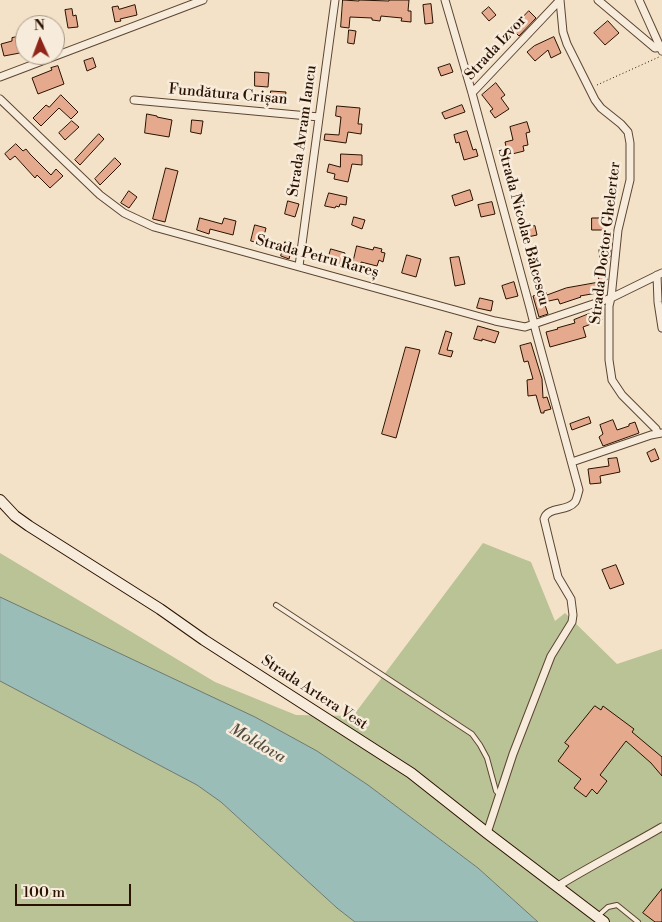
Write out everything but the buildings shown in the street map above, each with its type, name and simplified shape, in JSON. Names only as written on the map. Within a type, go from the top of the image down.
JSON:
[{"type":"main road","name":"Strada Artera Vest","points":[[0,500],[29,526],[411,773],[601,919]]},
{"type":"street","points":[[0,77],[203,0]]},
{"type":"street","name":"Strada Avram Iancu","points":[[298,266],[335,0]]},
{"type":"street","name":"Strada Nicolae Bălcescu","points":[[445,0],[472,93],[579,490],[575,502],[567,507],[548,512],[544,519],[558,577],[571,599],[574,615],[572,622],[551,656],[499,794]]},
{"type":"street","name":"Strada Izvor","points":[[472,93],[560,0]]},
{"type":"street","name":"Strada Doctor Ghelerter","points":[[560,0],[563,32],[567,44],[595,100],[601,108],[628,132],[630,143],[630,180],[618,230],[612,298],[609,306],[609,360],[612,380],[622,395],[659,433]]},
{"type":"street","points":[[598,0],[655,48],[661,49]]},
{"type":"street","points":[[639,0],[661,49]]},
{"type":"street","name":"Strada Petru Rareș","points":[[0,99],[100,194],[124,213],[154,227],[495,321],[525,327],[612,298],[659,274]]},
{"type":"street","name":"Fundătura Crișan","points":[[134,100],[319,117]]},
{"type":"street","points":[[659,274],[658,302],[662,328]]},
{"type":"street","points":[[572,462],[659,433]]},
{"type":"street","points":[[487,833],[499,794]]},
{"type":"street","points":[[558,886],[662,827]]},
{"type":"lane","points":[[276,606],[472,734],[487,758],[496,791],[499,794]]},
{"type":"lane","points":[[601,919],[608,907],[618,905],[638,922]]},
{"type":"path","points":[[589,88],[662,56]]},
{"type":"green space","points":[[483,543],[531,562],[555,621],[565,613],[617,664],[662,649],[662,922],[538,922],[478,868],[368,785],[317,751],[255,717],[0,597],[0,553],[215,682],[296,715],[353,716]]},
{"type":"green space","points":[[0,681],[197,785],[221,802],[337,908],[355,922],[0,922]]},
{"type":"water","name":"Moldova","points":[[0,597],[255,717],[317,751],[368,785],[478,868],[538,922],[355,922],[337,908],[221,802],[197,785],[0,681]]}]
